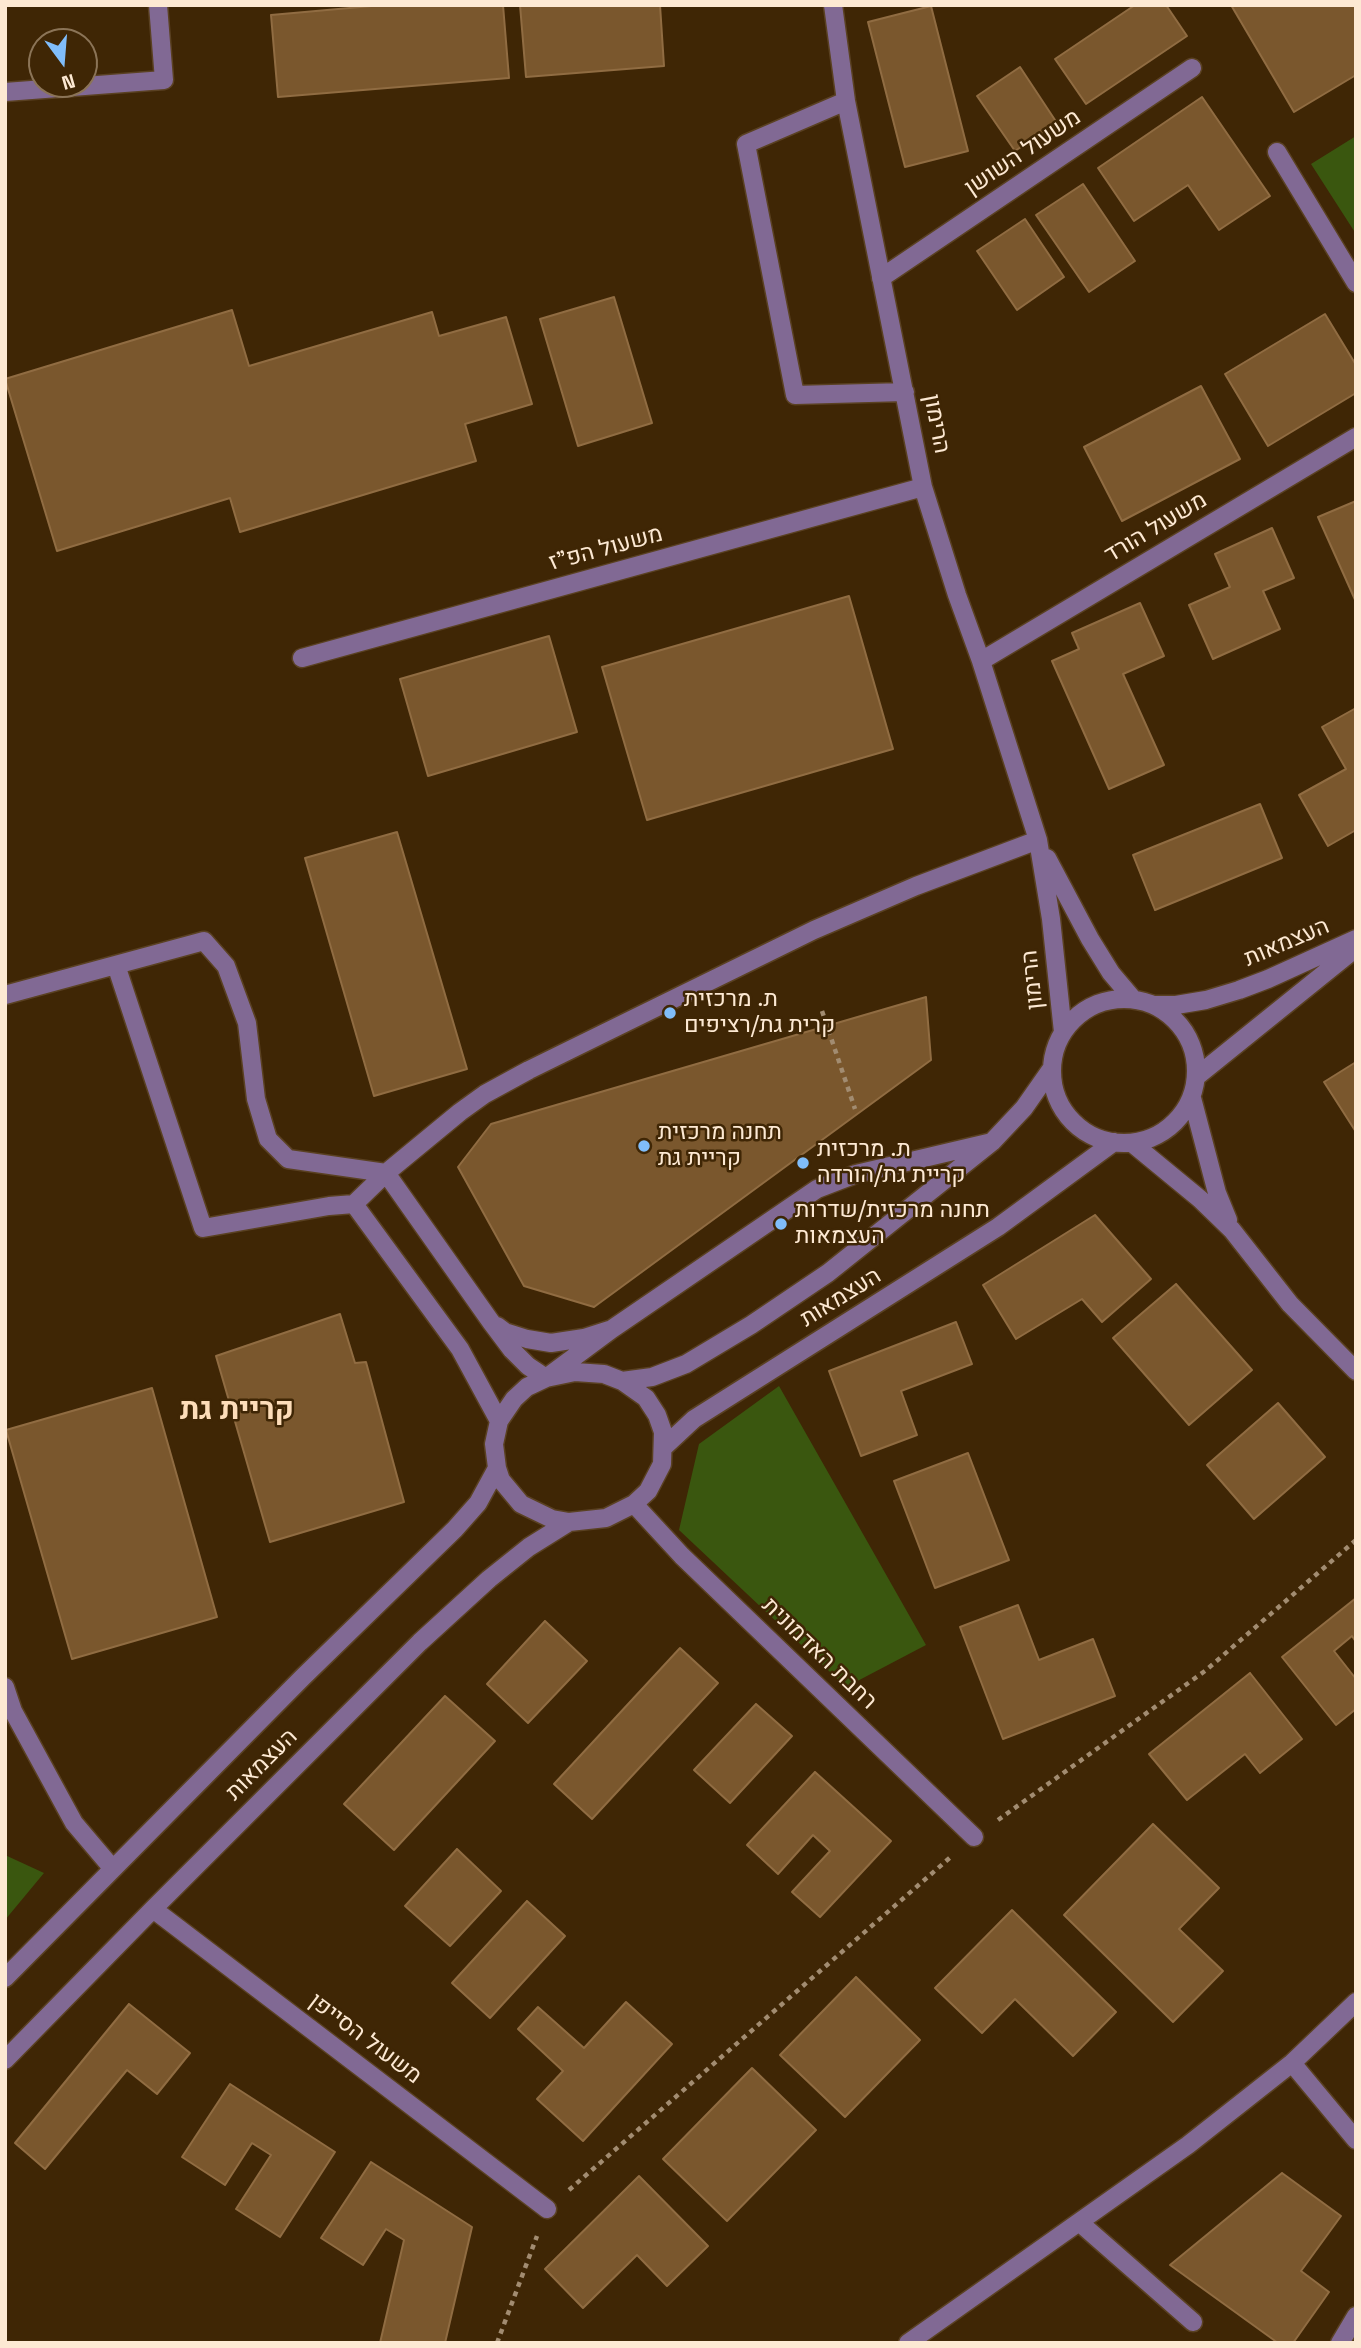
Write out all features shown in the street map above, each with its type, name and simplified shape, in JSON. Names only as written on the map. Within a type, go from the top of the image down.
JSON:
[{"type":"street","points":[[5,92],[164,80],[158,5]]},
{"type":"street","name":"הרימון","points":[[833,6],[846,101],[923,487],[1038,840],[1052,931],[1063,1032]]},
{"type":"street","name":"משעול השושן","points":[[881,278],[1192,68]]},
{"type":"street","points":[[846,101],[746,144],[795,395],[905,393]]},
{"type":"street","points":[[1277,152],[1356,283]]},
{"type":"street","name":"משעול הורד","points":[[981,661],[1356,437]]},
{"type":"street","name":"משעול הפ\"ז","points":[[302,658],[923,487]]},
{"type":"street","points":[[116,965],[204,1228],[329,1206],[355,1204],[386,1173],[460,1112],[496,1088],[865,907],[1038,840]]},
{"type":"street","name":"הרימון","points":[[1038,840],[1090,939],[1111,973],[1133,999]]},
{"type":"street","name":"העצמאות","points":[[1154,1005],[1176,1005],[1206,1000],[1268,979],[1356,940]]},
{"type":"street","points":[[5,995],[204,941],[226,966],[247,1023],[256,1099],[268,1139],[288,1159],[386,1173],[512,1350],[528,1366],[546,1378],[575,1372],[604,1374],[622,1381],[646,1398],[660,1423],[664,1447],[662,1464],[648,1491],[634,1504],[606,1518],[569,1522],[552,1519],[521,1504],[501,1480],[497,1468],[494,1444],[499,1421],[514,1399],[527,1387],[546,1378],[612,1329],[817,1189],[856,1174],[992,1142]]},
{"type":"street","name":"העצמאות","points":[[1196,1077],[1356,948]]},
{"type":"street","points":[[1133,999],[1154,1005],[1173,1017],[1187,1035],[1195,1055],[1196,1077],[1192,1098],[1182,1114],[1168,1128],[1151,1138],[1123,1142],[1094,1136],[1076,1124],[1062,1108],[1054,1089],[1052,1068],[1055,1049],[1063,1032],[1076,1017],[1093,1005],[1133,999]]},
{"type":"street","name":"העצמאות","points":[[622,1381],[652,1377],[686,1364],[751,1325],[828,1273],[992,1142],[1024,1108],[1052,1068]]},
{"type":"street","points":[[1192,1098],[1217,1193],[1231,1230]]},
{"type":"street","points":[[1123,1142],[1200,1199],[1231,1230],[1290,1304],[1356,1371]]},
{"type":"street","name":"העצמאות","points":[[664,1447],[694,1419],[998,1227],[1123,1142]]},
{"type":"street","points":[[355,1204],[460,1349],[499,1421]]},
{"type":"street","points":[[491,1321],[505,1332],[551,1343],[584,1338],[612,1329]]},
{"type":"street","name":"העצמאות","points":[[5,1978],[303,1677],[455,1529],[478,1503],[497,1468]]},
{"type":"street","name":"רחבת האדמונית","points":[[634,1504],[682,1556],[974,1837]]},
{"type":"street","name":"העצמאות","points":[[5,2060],[420,1642],[489,1579],[529,1547],[569,1522]]},
{"type":"street","points":[[5,1687],[13,1711],[74,1823],[113,1869]]},
{"type":"street","name":"משעול הסייפן","points":[[153,1909],[547,2209]]},
{"type":"street","points":[[908,2343],[1188,2146],[1292,2063],[1356,2002]]},
{"type":"street","points":[[1292,2063],[1356,2140]]},
{"type":"street","points":[[1079,2222],[1193,2322]]},
{"type":"street","points":[[1340,2343],[1356,2316]]},
{"type":"path","points":[[822,1011],[855,1109]]},
{"type":"path","points":[[497,2343],[547,2209],[974,1837],[1205,1671],[1356,1540]]},
{"type":"green space","points":[[1356,136],[1356,234],[1311,164]]},
{"type":"green space","points":[[779,1386],[926,1645],[846,1687],[679,1530],[699,1444]]},
{"type":"green space","points":[[5,1855],[44,1873],[5,1920]]},
{"type":"building","points":[[383,5],[503,5],[509,78],[278,97],[271,15]]},
{"type":"building","points":[[520,5],[660,5],[664,66],[526,77]]},
{"type":"building","points":[[1135,5],[1166,5],[1187,36],[1086,104],[1055,59]]},
{"type":"building","points":[[1231,5],[1356,5],[1356,75],[1294,112]]},
{"type":"building","points":[[931,6],[968,151],[905,167],[868,22]]},
{"type":"building","points":[[1020,67],[1057,123],[1015,151],[977,96]]},
{"type":"building","points":[[1202,97],[1270,196],[1219,230],[1188,185],[1134,221],[1098,168]]},
{"type":"building","points":[[1083,184],[1135,261],[1089,292],[1036,215]]},
{"type":"building","points":[[1025,219],[1064,277],[1017,310],[977,251]]},
{"type":"building","points":[[614,297],[652,423],[578,446],[540,319]]},
{"type":"building","points":[[232,310],[249,366],[432,312],[439,336],[506,317],[532,404],[465,424],[476,461],[240,532],[230,498],[57,551],[5,379]]},
{"type":"building","points":[[1325,314],[1356,365],[1356,393],[1268,446],[1225,374]]},
{"type":"building","points":[[1201,386],[1240,459],[1122,521],[1084,447]]},
{"type":"building","points":[[1356,501],[1356,602],[1318,517]]},
{"type":"building","points":[[1272,528],[1294,578],[1263,591],[1280,629],[1213,659],[1189,605],[1230,587],[1215,554]]},
{"type":"building","points":[[849,596],[893,749],[647,820],[602,667]]},
{"type":"building","points":[[1140,603],[1164,656],[1123,674],[1164,765],[1109,789],[1052,661],[1079,649],[1072,633]]},
{"type":"building","points":[[549,636],[577,732],[428,776],[400,679]]},
{"type":"building","points":[[1356,708],[1356,830],[1328,846],[1299,795],[1346,769],[1322,727]]},
{"type":"building","points":[[1260,804],[1282,858],[1155,910],[1133,855]]},
{"type":"building","points":[[397,832],[467,1069],[374,1096],[305,858]]},
{"type":"building","name":"תחנה מרכזית קריית גת","points":[[926,997],[931,1060],[594,1307],[524,1286],[458,1167],[491,1124]]},
{"type":"building","points":[[1356,1062],[1356,1132],[1324,1082]]},
{"type":"building","points":[[1095,1215],[1151,1279],[1102,1322],[1082,1299],[1016,1339],[983,1285]]},
{"type":"building","points":[[1176,1284],[1252,1370],[1189,1425],[1113,1338]]},
{"type":"building","points":[[340,1314],[355,1363],[366,1362],[404,1502],[270,1542],[216,1356]]},
{"type":"building","points":[[956,1322],[972,1364],[901,1391],[917,1435],[861,1456],[829,1371]]},
{"type":"building","points":[[152,1388],[217,1617],[72,1659],[6,1430]]},
{"type":"building","points":[[1278,1403],[1325,1457],[1254,1519],[1207,1465]]},
{"type":"building","points":[[968,1453],[1009,1560],[935,1588],[894,1481]]},
{"type":"building","points":[[1356,1598],[1356,1642],[1352,1636],[1334,1651],[1356,1679],[1356,1709],[1336,1725],[1282,1657]]},
{"type":"building","points":[[1018,1605],[1039,1660],[1093,1639],[1115,1696],[1003,1739],[960,1627]]},
{"type":"building","points":[[545,1621],[587,1661],[528,1723],[487,1684]]},
{"type":"building","points":[[680,1648],[718,1683],[592,1819],[554,1784]]},
{"type":"building","points":[[1250,1673],[1302,1739],[1260,1773],[1245,1754],[1187,1800],[1149,1754]]},
{"type":"building","points":[[445,1696],[495,1741],[394,1850],[344,1804]]},
{"type":"building","points":[[756,1704],[792,1736],[730,1803],[694,1770]]},
{"type":"building","points":[[815,1772],[891,1841],[820,1917],[792,1892],[830,1851],[813,1835],[778,1874],[747,1845]]},
{"type":"building","points":[[1153,1824],[1219,1888],[1179,1929],[1223,1971],[1173,2022],[1064,1915]]},
{"type":"building","points":[[457,1849],[501,1891],[450,1946],[405,1906]]},
{"type":"building","points":[[527,1901],[565,1936],[490,2018],[452,1983]]},
{"type":"building","points":[[1012,1910],[1116,2012],[1073,2056],[1015,1999],[982,2033],[935,1988]]},
{"type":"building","points":[[856,1977],[920,2040],[845,2117],[780,2055]]},
{"type":"building","points":[[626,2002],[672,2044],[583,2141],[537,2099],[563,2071],[518,2029],[538,2007],[584,2048]]},
{"type":"building","points":[[129,2004],[190,2053],[157,2094],[127,2070],[45,2169],[15,2143]]},
{"type":"building","points":[[752,2068],[816,2130],[727,2221],[663,2159]]},
{"type":"building","points":[[230,2084],[335,2152],[280,2237],[236,2209],[271,2155],[252,2143],[225,2185],[182,2157]]},
{"type":"building","points":[[371,2162],[472,2227],[445,2343],[380,2343],[404,2240],[386,2229],[363,2265],[321,2238]]},
{"type":"building","points":[[1282,2173],[1341,2216],[1301,2271],[1329,2292],[1293,2343],[1278,2343],[1170,2265]]},
{"type":"building","points":[[639,2176],[708,2246],[667,2286],[637,2255],[583,2308],[545,2269]]},
{"type":"place","name":"ת. מרכזית קרית גת/רציפים","points":[[670,1013]]},
{"type":"place","name":"תחנה מרכזית קריית גת","points":[[644,1146]]},
{"type":"place","name":"ת. מרכזית קריית גת/הורדה","points":[[803,1163]]},
{"type":"place","name":"תחנה מרכזית/שדרות העצמאות","points":[[781,1224]]},
{"type":"district","name":"קריית גת","points":[[237,1411]]}]
